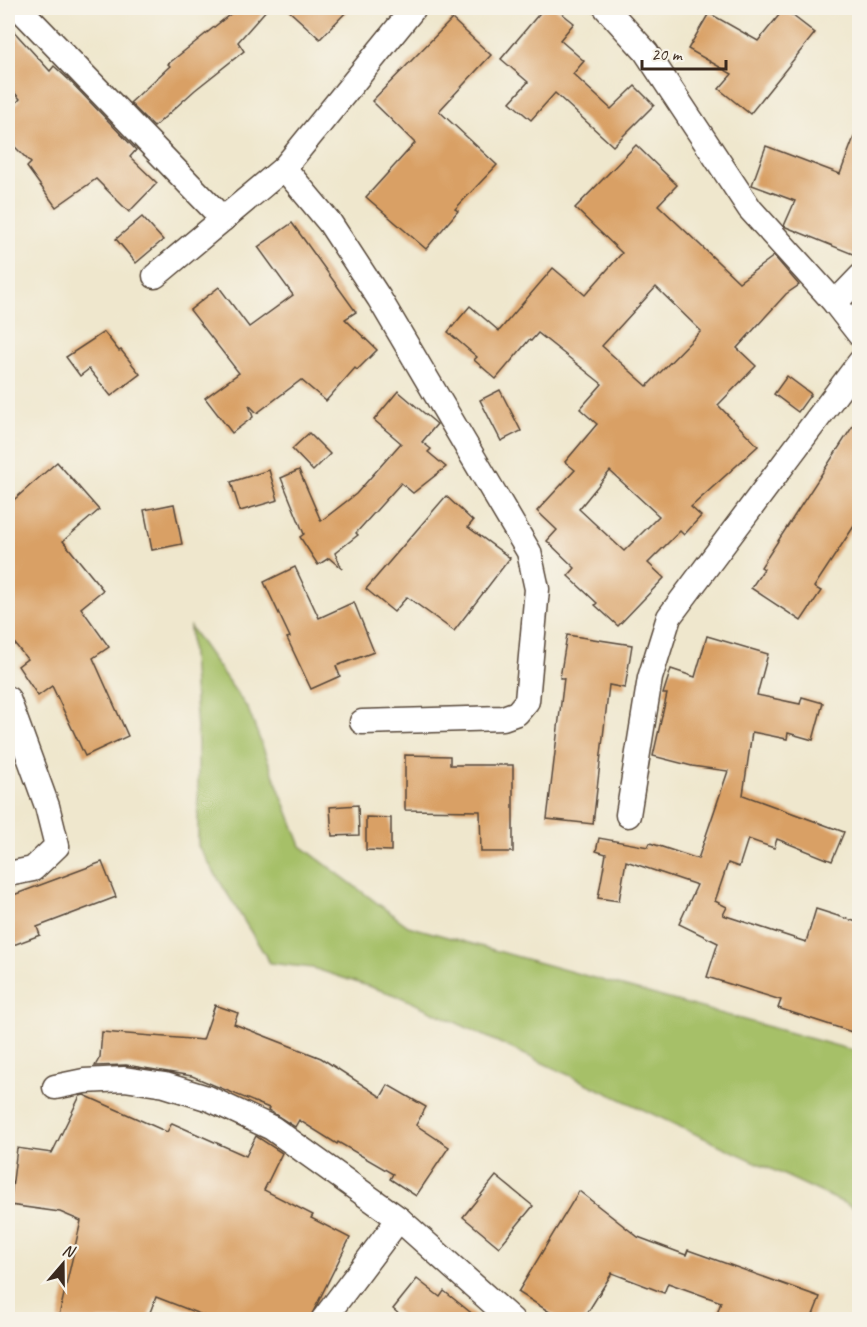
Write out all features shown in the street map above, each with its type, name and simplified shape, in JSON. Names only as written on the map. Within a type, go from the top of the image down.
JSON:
[{"type":"street","points":[[19,8],[223,219]]},
{"type":"street","points":[[155,276],[284,168],[414,8]]},
{"type":"street","points":[[606,8],[646,52],[750,209],[860,334]]},
{"type":"street","points":[[284,168],[330,223],[379,298],[529,552],[537,589],[527,701],[518,712],[503,718],[362,722]]},
{"type":"street","points":[[835,303],[860,277]]},
{"type":"street","points":[[628,815],[650,678],[669,617],[860,362]]},
{"type":"street","points":[[8,699],[47,806],[57,846],[33,869],[8,874]]},
{"type":"street","points":[[55,1087],[84,1081],[124,1079],[165,1084],[210,1099],[272,1128],[399,1219],[512,1320]]},
{"type":"street","points":[[323,1320],[399,1219]]},
{"type":"green space","points":[[190,627],[248,709],[301,846],[408,926],[859,1052],[859,1210],[401,997],[313,968],[270,963],[198,846],[198,744]]},
{"type":"building","points":[[238,8],[268,8],[238,42],[244,51],[195,90],[154,127],[130,103],[170,66],[168,64]]},
{"type":"building","points":[[286,8],[350,8],[320,39]]},
{"type":"building","points":[[544,8],[555,8],[574,23],[560,40],[584,61],[573,74],[611,109],[635,86],[654,105],[613,146],[555,93],[531,120],[510,102],[528,82],[501,59]]},
{"type":"building","points":[[784,9],[815,33],[750,114],[719,89],[732,74],[688,49],[709,13],[758,41]]},
{"type":"building","points":[[452,19],[491,55],[439,111],[497,165],[455,209],[458,211],[426,249],[366,197],[415,143],[372,101]]},
{"type":"building","points":[[8,25],[50,71],[54,66],[136,150],[130,157],[157,183],[129,212],[96,179],[56,207],[27,167],[31,163],[8,140],[8,112],[20,99],[8,85]]},
{"type":"building","points":[[857,129],[860,129],[860,257],[784,226],[795,201],[752,185],[766,146],[840,174]]},
{"type":"building","points":[[636,145],[677,185],[658,205],[739,282],[774,256],[799,285],[786,294],[737,348],[756,366],[718,405],[758,446],[691,507],[701,516],[684,535],[680,531],[648,563],[664,578],[618,626],[568,576],[575,568],[547,541],[557,530],[537,511],[575,470],[565,462],[597,424],[580,409],[602,384],[538,333],[531,341],[529,340],[496,379],[474,360],[477,357],[448,332],[470,306],[499,331],[553,268],[585,295],[622,253],[575,208]],"holes":[[[656,287],[701,331],[647,386],[602,346]],[[610,471],[659,516],[624,551],[579,509]]]},
{"type":"building","points":[[142,217],[163,240],[136,263],[116,239]]},
{"type":"building","points":[[292,223],[356,312],[345,319],[377,350],[357,370],[355,368],[326,401],[301,380],[257,413],[249,405],[253,417],[232,433],[205,398],[239,373],[190,310],[219,287],[249,327],[293,295],[258,247]]},
{"type":"building","points":[[104,332],[140,374],[111,396],[89,369],[80,376],[66,357]]},
{"type":"building","points":[[787,376],[811,394],[798,412],[774,394]]},
{"type":"building","points":[[500,390],[521,431],[501,441],[480,400]]},
{"type":"building","points":[[398,391],[437,424],[422,442],[431,449],[428,452],[446,467],[413,493],[401,483],[356,533],[358,535],[335,553],[342,569],[329,558],[318,565],[300,537],[304,534],[281,478],[299,470],[321,521],[356,494],[401,443],[374,420]]},
{"type":"building","points":[[860,415],[860,517],[814,587],[821,591],[801,621],[751,588],[764,569],[761,567]]},
{"type":"building","points":[[309,433],[330,454],[313,471],[292,449]]},
{"type":"building","points":[[57,462],[99,510],[63,541],[103,590],[81,608],[109,647],[93,658],[128,736],[85,756],[52,686],[38,696],[18,666],[27,659],[8,635],[8,505]]},
{"type":"building","points":[[269,470],[278,500],[240,511],[231,482]]},
{"type":"building","points":[[446,496],[473,521],[468,527],[510,558],[454,631],[407,597],[394,612],[366,589]]},
{"type":"building","points":[[174,504],[182,544],[152,550],[144,510]]},
{"type":"building","points":[[295,567],[319,618],[354,602],[374,652],[336,666],[340,676],[311,689],[264,582]]},
{"type":"building","points":[[567,635],[632,645],[625,688],[609,685],[593,824],[547,819],[564,678],[560,678]]},
{"type":"building","points":[[707,636],[768,654],[757,695],[800,704],[802,697],[823,703],[813,740],[788,733],[787,739],[752,732],[743,795],[844,832],[832,861],[777,839],[774,848],[748,839],[739,867],[728,863],[715,901],[727,907],[723,915],[806,942],[816,909],[860,923],[860,1019],[855,1033],[778,1008],[781,1000],[707,977],[718,943],[679,924],[697,885],[626,861],[619,901],[598,898],[606,854],[596,851],[599,838],[648,847],[650,843],[698,859],[728,771],[692,766],[653,756],[667,694],[663,694],[671,669],[695,677]]},
{"type":"building","points":[[405,755],[450,756],[450,765],[513,765],[513,852],[481,852],[480,811],[405,810]]},
{"type":"building","points":[[358,805],[359,835],[332,836],[330,807]]},
{"type":"building","points":[[366,817],[391,818],[391,851],[366,850]]},
{"type":"building","points":[[102,862],[116,897],[37,927],[40,935],[8,947],[8,897]]},
{"type":"building","points":[[215,1005],[238,1013],[234,1024],[321,1058],[381,1097],[388,1085],[426,1107],[416,1125],[449,1147],[416,1196],[390,1179],[393,1174],[338,1142],[337,1144],[299,1120],[295,1127],[268,1110],[269,1108],[192,1076],[126,1065],[95,1066],[100,1057],[102,1032],[203,1040]]},
{"type":"building","points":[[84,1095],[167,1132],[172,1123],[246,1156],[256,1136],[282,1153],[264,1190],[313,1215],[311,1218],[350,1238],[309,1320],[215,1320],[156,1297],[147,1320],[58,1320],[81,1221],[60,1212],[10,1205],[17,1148],[52,1153],[80,1096]]},
{"type":"building","points":[[496,1176],[533,1206],[499,1247],[463,1217]]},
{"type":"building","points":[[579,1191],[638,1237],[686,1255],[688,1250],[820,1297],[811,1320],[733,1320],[717,1314],[721,1302],[668,1283],[664,1293],[612,1273],[583,1320],[562,1320],[518,1292]]},
{"type":"building","points":[[417,1279],[440,1297],[444,1291],[480,1320],[406,1320],[393,1309]]}]
